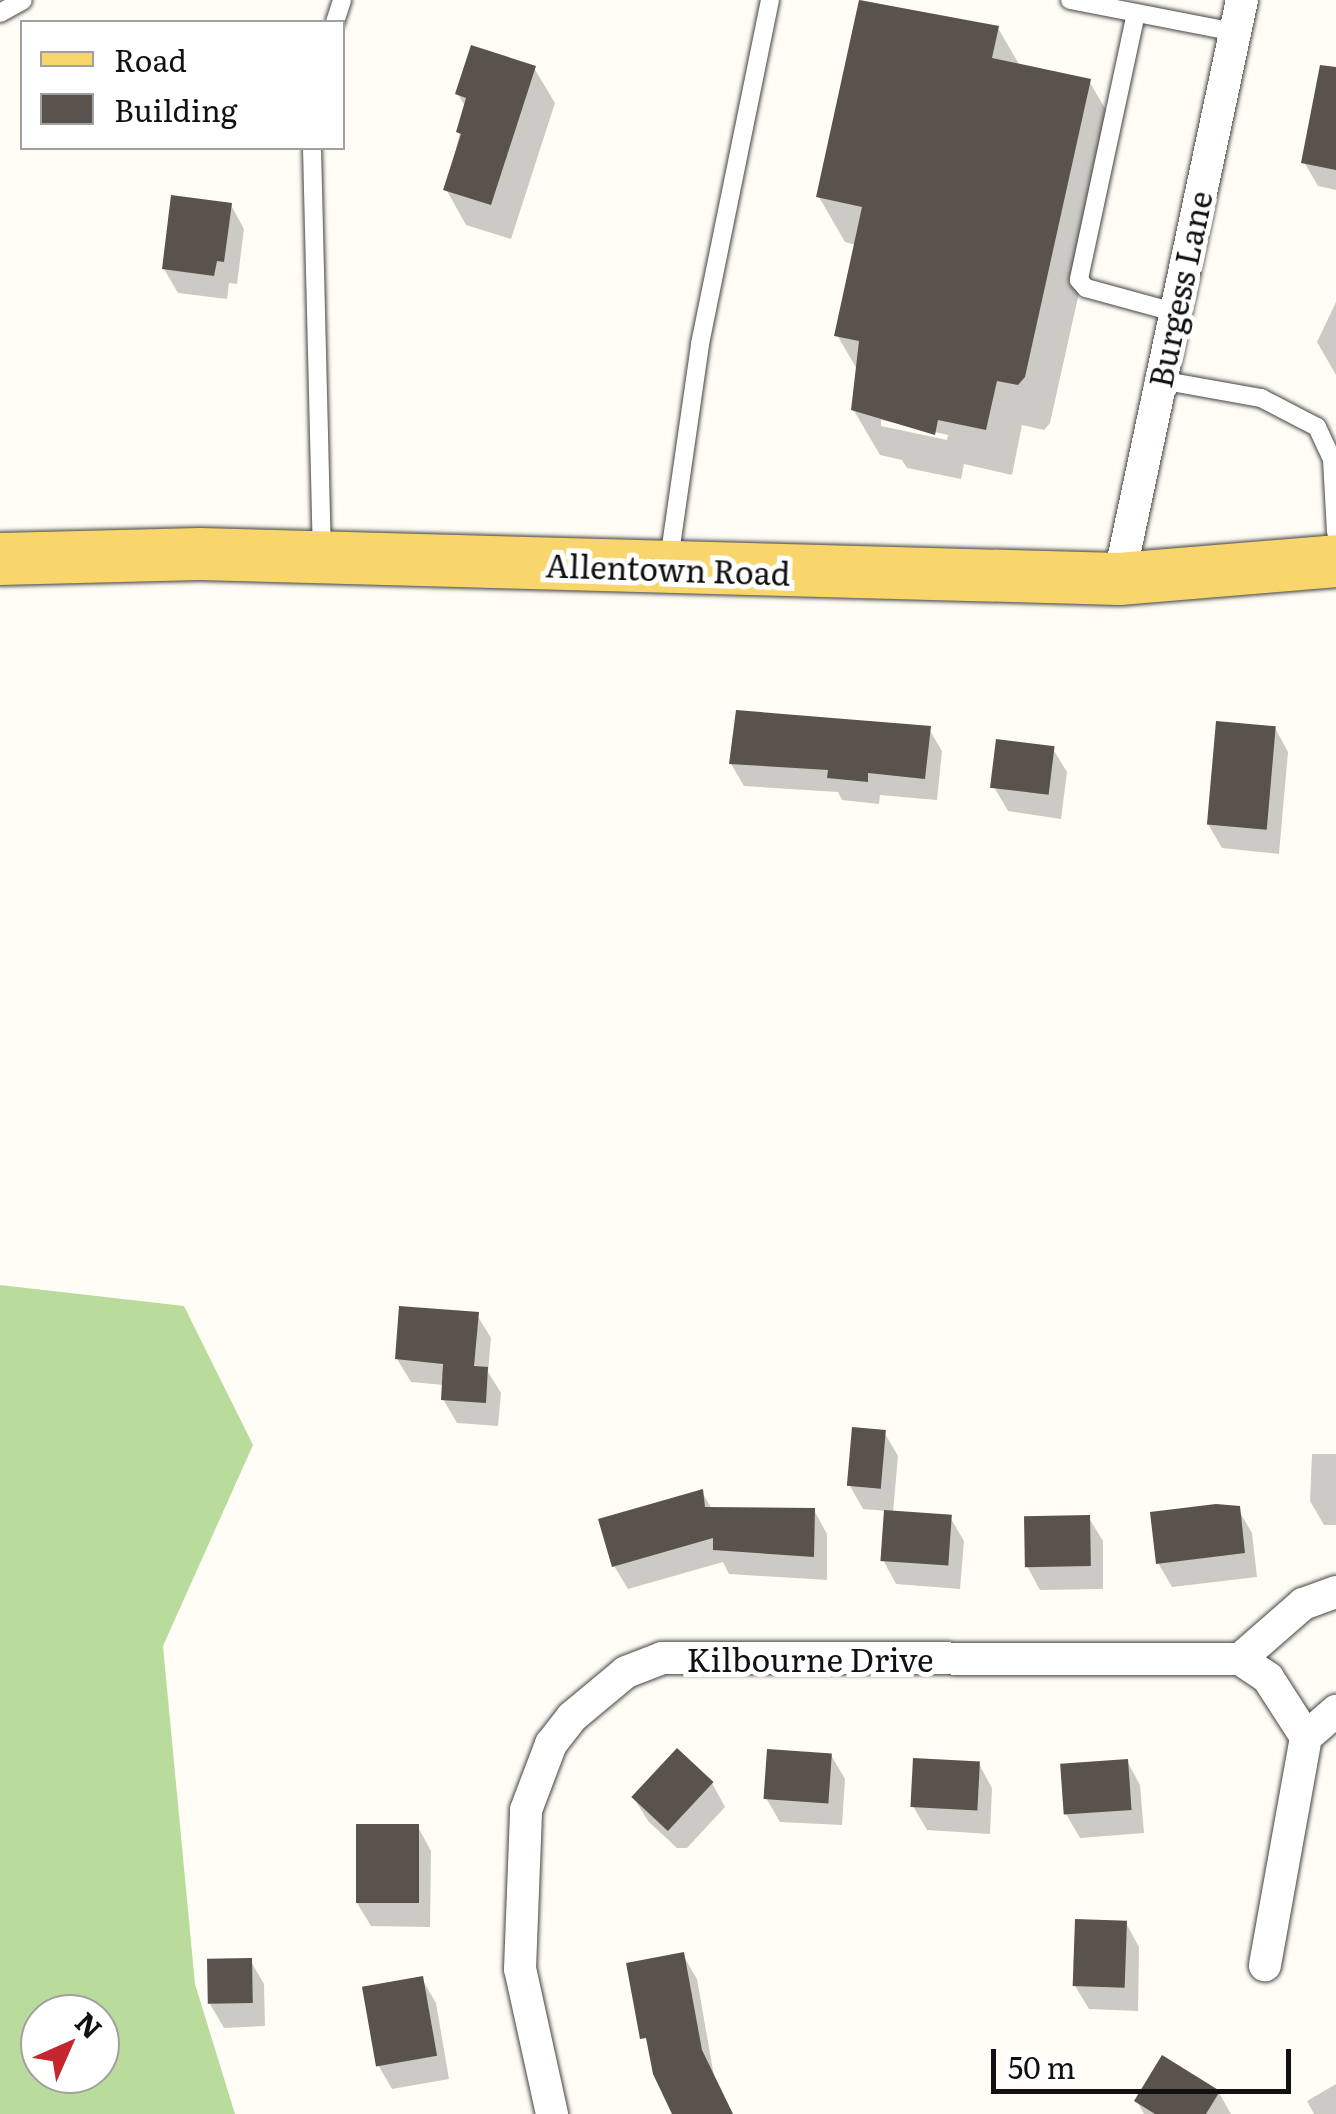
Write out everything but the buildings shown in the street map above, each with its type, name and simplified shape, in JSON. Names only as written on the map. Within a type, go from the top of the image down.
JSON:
[{"type":"main road","name":"Allentown Road","points":[[0,559],[126,553],[1119,579],[1336,561]]},
{"type":"street","name":"Burgess Lane","points":[[1119,579],[1239,16]]},
{"type":"street","points":[[1306,1737],[1268,1678],[1240,1659],[1303,1604],[1336,1592]]},
{"type":"street","name":"Kilbourne Drive","points":[[552,2114],[520,1970],[526,1810],[550,1744],[598,1691],[626,1672],[662,1658],[702,1657],[1240,1659]]},
{"type":"street","points":[[1265,1965],[1306,1737],[1336,1711]]},
{"type":"lane","points":[[0,14],[23,0]]},
{"type":"lane","points":[[668,568],[700,344],[770,0]]},
{"type":"lane","points":[[1070,0],[1136,13],[1239,16]]},
{"type":"lane","points":[[1136,13],[1080,280],[1086,288],[1174,312]]},
{"type":"lane","points":[[312,150],[322,558]]},
{"type":"lane","points":[[1160,380],[1261,398],[1317,427],[1332,460],[1336,532]]},
{"type":"green space","points":[[0,1285],[184,1306],[253,1445],[163,1646],[195,1984],[235,2114],[0,2114]]}]
